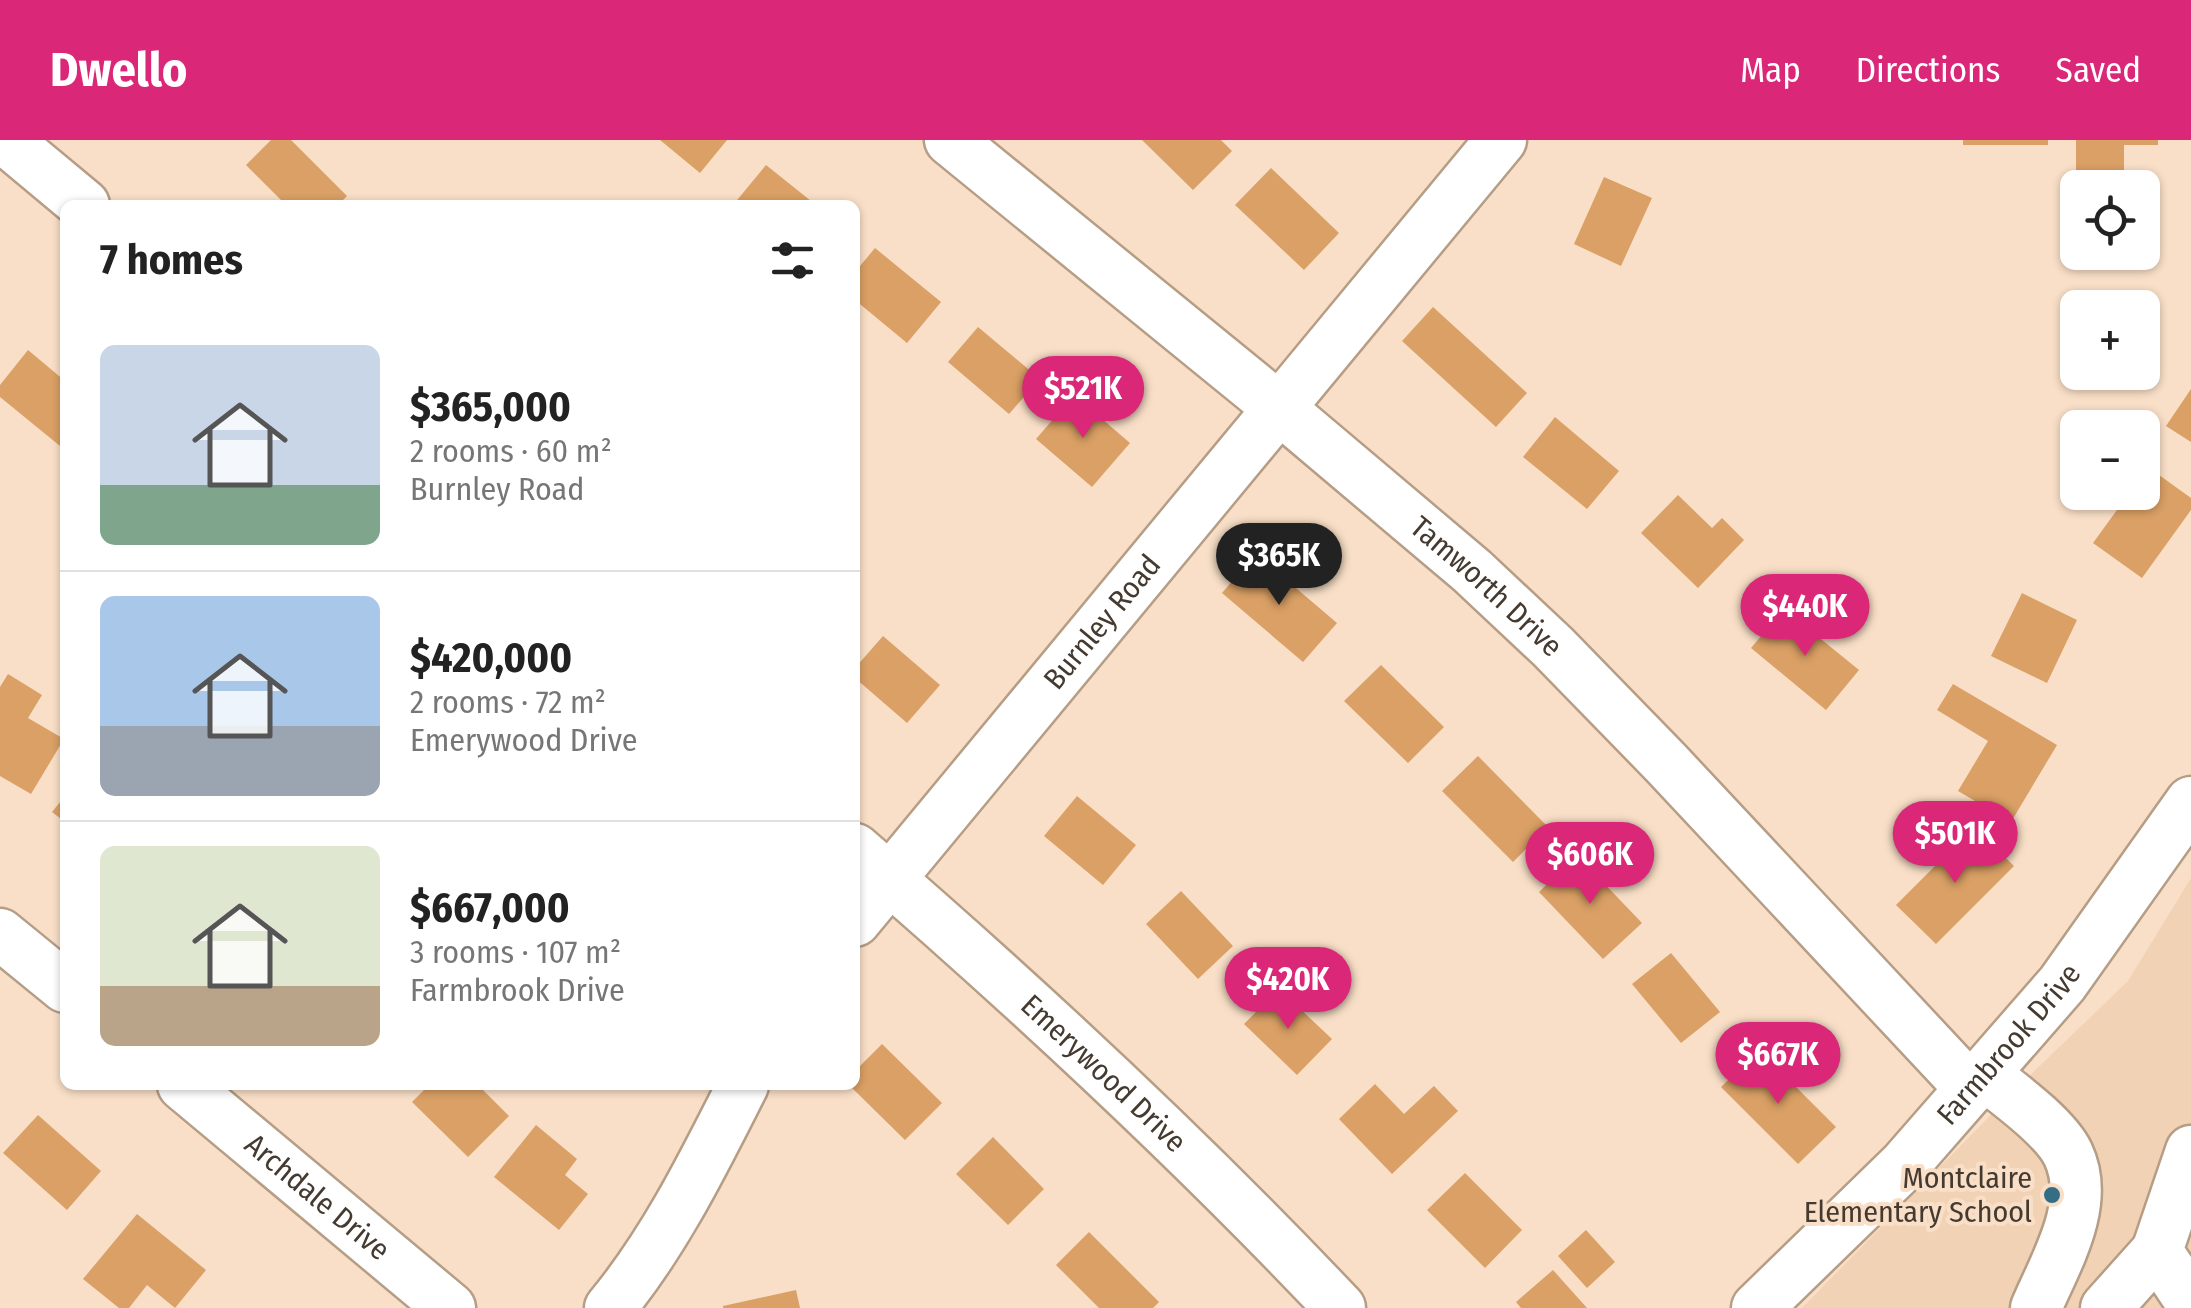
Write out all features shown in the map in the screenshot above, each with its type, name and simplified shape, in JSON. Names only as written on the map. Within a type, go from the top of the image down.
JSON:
[{"type":"street","points":[[6,140],[78,200]]},
{"type":"street","name":"Tamworth Drive","points":[[950,140],[1444,546],[1553,647],[1978,1082],[2030,1111],[2068,1153],[2076,1184],[2070,1230],[2036,1308]]},
{"type":"street","name":"Burnley Road","points":[[860,904],[872,864],[1279,408],[1501,140]]},
{"type":"street","name":"Farmbrook Drive","points":[[1756,1308],[1904,1165],[1978,1082],[2062,984],[2191,802]]},
{"type":"street","name":"Emerywood Drive","points":[[872,864],[1061,1030],[1234,1196],[1340,1308]]},
{"type":"street","points":[[0,934],[60,983]]},
{"type":"street","name":"Archdale Drive","points":[[188,1090],[450,1308]]},
{"type":"street","points":[[610,1308],[690,1186],[740,1090]]},
{"type":"street","points":[[2106,1308],[2158,1252],[2191,1150]]},
{"type":"street","points":[[2158,1252],[2191,1302]]},
{"type":"shaded area","name":"Montclaire Elementary School","points":[[2191,878],[2191,1308],[1802,1308],[2023,1082],[2128,981]]},
{"type":"building","points":[[271,140],[291,140],[347,196],[343,200],[281,200],[246,165]]},
{"type":"building","points":[[660,140],[727,140],[700,173]]},
{"type":"building","points":[[1142,140],[1221,140],[1232,151],[1193,190]]},
{"type":"building","points":[[1963,140],[2048,140],[2048,145],[1963,145]]},
{"type":"building","points":[[2076,140],[2158,140],[2158,145],[2124,145],[2124,170],[2076,170]]},
{"type":"building","points":[[766,165],[810,200],[737,200]]},
{"type":"building","points":[[1271,168],[1339,233],[1304,270],[1235,205]]},
{"type":"building","points":[[1604,177],[1652,198],[1621,266],[1574,244]]},
{"type":"building","points":[[875,248],[941,302],[907,343],[860,304],[860,266]]},
{"type":"building","points":[[1433,307],[1527,393],[1496,427],[1402,341]]},
{"type":"building","points":[[978,327],[1040,379],[1009,414],[948,362]]},
{"type":"building","points":[[28,350],[60,377],[60,446],[0,397],[0,385]]},
{"type":"building","points":[[2191,389],[2191,442],[2166,426]]},
{"type":"building","points":[[1074,395],[1130,443],[1092,487],[1036,439]]},
{"type":"building","points":[[1555,417],[1619,471],[1587,509],[1523,457]]},
{"type":"building","points":[[2160,476],[2191,498],[2191,510],[2142,578],[2093,543],[2117,510],[2160,510]]},
{"type":"building","points":[[1678,495],[1712,528],[1722,518],[1744,540],[1698,588],[1641,533]]},
{"type":"building","points":[[1256,554],[1337,623],[1303,662],[1222,593]]},
{"type":"building","points":[[2022,593],[2077,620],[2047,683],[1991,656]]},
{"type":"building","points":[[1784,609],[1859,670],[1826,710],[1751,648]]},
{"type":"building","points":[[883,636],[940,685],[907,723],[860,682],[860,662]]},
{"type":"building","points":[[1381,665],[1444,727],[1408,763],[1344,701]]},
{"type":"building","points":[[8,674],[42,695],[28,718],[60,737],[60,746],[31,794],[0,776],[0,687]]},
{"type":"building","points":[[1953,684],[2057,745],[2011,822],[1958,791],[1988,741],[1937,710]]},
{"type":"building","points":[[1478,756],[1548,827],[1513,862],[1442,791]]},
{"type":"building","points":[[1077,796],[1136,845],[1103,885],[1044,836]]},
{"type":"building","points":[[60,802],[60,818],[52,812]]},
{"type":"building","points":[[1974,827],[2014,866],[1936,944],[1896,905]]},
{"type":"building","points":[[1577,855],[1642,923],[1603,959],[1539,892]]},
{"type":"building","points":[[1181,891],[1233,946],[1198,979],[1146,924]]},
{"type":"building","points":[[1671,953],[1720,1012],[1681,1043],[1632,984]]},
{"type":"building","points":[[1279,989],[1332,1039],[1297,1075],[1244,1024]]},
{"type":"building","points":[[882,1044],[942,1103],[905,1140],[854,1090],[860,1090],[860,1066]]},
{"type":"building","points":[[1759,1050],[1836,1127],[1798,1164],[1721,1087]]},
{"type":"building","points":[[1375,1084],[1404,1114],[1434,1086],[1458,1111],[1392,1174],[1339,1119]]},
{"type":"building","points":[[424,1090],[483,1090],[509,1116],[468,1157],[412,1102]]},
{"type":"building","points":[[38,1115],[101,1171],[67,1210],[3,1153]]},
{"type":"building","points":[[536,1125],[577,1159],[565,1175],[588,1194],[559,1230],[494,1177]]},
{"type":"building","points":[[993,1137],[1044,1189],[1008,1225],[956,1174]]},
{"type":"building","points":[[1465,1173],[1522,1230],[1485,1268],[1427,1210]]},
{"type":"building","points":[[137,1214],[206,1270],[175,1308],[147,1285],[129,1308],[119,1308],[83,1279]]},
{"type":"building","points":[[1586,1230],[1615,1262],[1587,1288],[1558,1256]]},
{"type":"building","points":[[1089,1232],[1159,1302],[1153,1308],[1099,1308],[1056,1265]]},
{"type":"building","points":[[1553,1270],[1587,1308],[1521,1308],[1516,1302]]},
{"type":"building","points":[[796,1290],[800,1308],[723,1308],[723,1306]]},
{"type":"place","name":"Montclaire Elementary School","points":[[2052,1195]]}]
